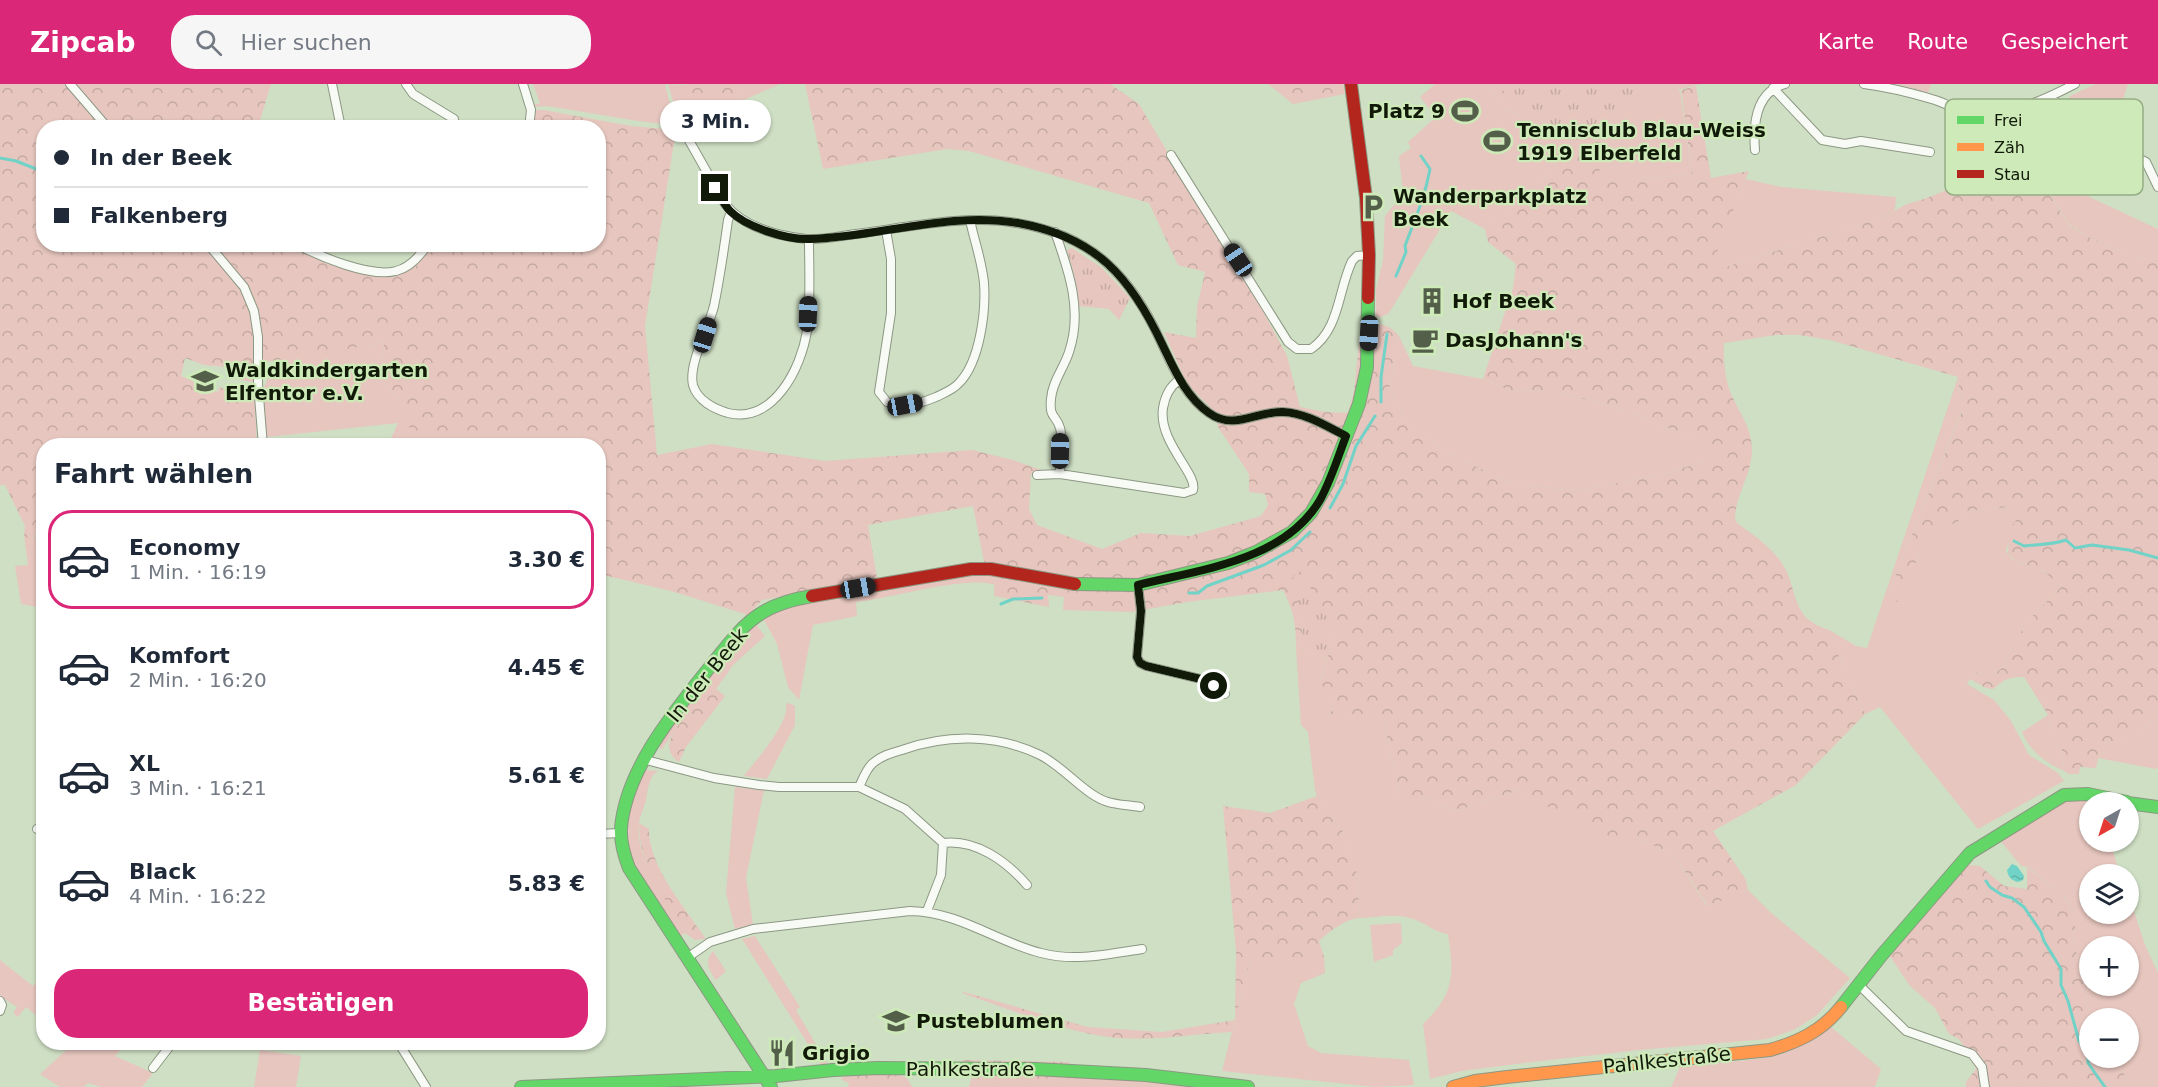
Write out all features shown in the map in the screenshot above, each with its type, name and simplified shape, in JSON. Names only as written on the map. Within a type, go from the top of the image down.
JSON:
[{"type":"street","points":[[70,84],[101,120]]},
{"type":"street","points":[[332,84],[339,120]]},
{"type":"street","points":[[406,84],[413,94],[454,120]]},
{"type":"street","points":[[524,84],[531,110],[530,120]]},
{"type":"street","name":"In der Beek","points":[[771,1087],[629,868],[620,833],[622,818],[631,791],[664,728],[683,701],[745,626],[766,610],[780,604],[822,594],[971,569],[991,569],[1079,585],[1138,585],[1228,563],[1282,539],[1302,523],[1320,499],[1359,404],[1367,367],[1369,255],[1365,187],[1351,84]]},
{"type":"street","points":[[1755,150],[1754,123],[1764,98],[1773,88],[1785,84]]},
{"type":"street","points":[[1864,84],[1910,93],[1945,104]]},
{"type":"street","points":[[2042,99],[2075,84]]},
{"type":"street","points":[[1773,88],[1822,140],[1845,144],[1861,141],[1930,152]]},
{"type":"street","points":[[682,128],[724,204],[742,219],[771,232],[808,239],[970,220],[1007,221],[1054,232],[1091,250],[1128,283],[1148,314],[1179,380],[1210,414],[1225,421],[1242,421],[1274,412],[1285,412],[1310,418],[1346,436]]},
{"type":"street","points":[[1171,155],[1288,342],[1297,349],[1311,349],[1323,338],[1334,320],[1352,261],[1357,256],[1369,255]]},
{"type":"street","points":[[2143,160],[2158,169]]},
{"type":"street","points":[[2146,162],[2158,188]]},
{"type":"street","points":[[731,212],[713,309],[695,363],[693,378],[695,390],[699,396],[720,411],[741,415],[758,411],[775,399],[796,367],[806,332],[808,239]]},
{"type":"street","points":[[886,230],[891,259],[891,313],[879,392],[887,402],[905,405],[929,400],[953,388],[965,376],[977,347],[982,327],[984,282],[970,220]]},
{"type":"street","points":[[1054,232],[1072,279],[1075,312],[1072,343],[1065,365],[1052,390],[1050,414],[1061,428],[1060,474]]},
{"type":"street","points":[[215,252],[244,287],[254,311],[258,337],[258,384],[262,438]]},
{"type":"street","points":[[315,252],[340,263],[388,272],[397,271],[411,263],[421,252]]},
{"type":"street","points":[[1037,475],[1060,474],[1184,493],[1193,490],[1194,482],[1171,446],[1163,420],[1163,405],[1167,392],[1179,380]]},
{"type":"street","points":[[1138,585],[1141,611],[1137,657],[1140,663],[1205,680],[1226,694]]},
{"type":"street","points":[[859,787],[872,764],[884,756],[916,745],[945,739],[974,738],[999,742],[1038,754],[1063,769],[1094,796],[1107,802],[1140,807]]},
{"type":"street","points":[[646,760],[714,778],[779,787],[859,787],[905,808],[943,843],[944,862],[941,875],[927,911]]},
{"type":"street","name":"Pahlkestraße","points":[[1453,1087],[1475,1081],[1507,1077],[1770,1050],[1794,1043],[1818,1030],[1834,1016],[1881,956],[1970,853],[2064,795],[2079,793]]},
{"type":"street","name":"Pahlkestraße","points":[[2139,804],[2158,807]]},
{"type":"street","points":[[606,834],[620,833]]},
{"type":"street","points":[[943,843],[954,842],[980,849],[1015,871],[1027,885]]},
{"type":"street","points":[[687,958],[710,942],[753,929],[892,912],[927,911],[948,915],[1011,943],[1059,957],[1081,958],[1143,949]]},
{"type":"street","points":[[1859,985],[1906,1031],[1972,1054],[1982,1067],[1985,1087]]},
{"type":"street","points":[[0,1001],[2,1005],[0,1011]]},
{"type":"street","points":[[153,1068],[166,1050]]},
{"type":"street","points":[[403,1050],[426,1087]]},
{"type":"street","name":"Pahlkestraße","points":[[520,1087],[765,1075],[777,1077],[833,1070],[878,1068],[1035,1069],[1146,1076],[1248,1087]]},
{"type":"green space","points":[[0,84],[271,84],[260,120],[36,120],[36,252],[303,252],[325,263],[347,270],[393,277],[404,272],[425,252],[606,252],[606,121],[676,130],[645,326],[657,455],[712,444],[825,461],[972,450],[1013,460],[1047,472],[1031,474],[1029,509],[1037,525],[1102,549],[1141,533],[1190,536],[1261,516],[1268,505],[1265,494],[1249,492],[1249,474],[1218,427],[1215,412],[1187,384],[1164,332],[1196,338],[1197,307],[1205,272],[1178,265],[1149,203],[969,151],[947,149],[823,169],[805,84],[1110,84],[1139,104],[1194,197],[1236,261],[1287,356],[1300,407],[1325,412],[1348,413],[1354,391],[1360,334],[1376,325],[1385,325],[1399,336],[1389,389],[1406,421],[1444,451],[1514,485],[1581,490],[1663,474],[1703,462],[1708,457],[1706,449],[1698,440],[1619,408],[1552,391],[1509,390],[1483,379],[1513,288],[1516,264],[1488,242],[1485,229],[1559,165],[1516,113],[1507,111],[1485,84],[1570,84],[1606,123],[1595,156],[1601,174],[1634,180],[1692,174],[1681,90],[1696,86],[1711,178],[1749,171],[1712,265],[1726,267],[1883,217],[1907,204],[1945,191],[1945,195],[2050,195],[2069,225],[2086,236],[2135,258],[2158,260],[2158,715],[2131,738],[2109,743],[2098,758],[2096,768],[2080,767],[2079,774],[2069,774],[2064,771],[2063,752],[2052,733],[2048,715],[2024,677],[2008,679],[1994,689],[1986,688],[1970,679],[1974,673],[1992,673],[2002,668],[2026,623],[2061,587],[2044,571],[2016,561],[2008,554],[2009,529],[2018,518],[2009,507],[1965,511],[1957,523],[1943,526],[1933,533],[1918,557],[1907,586],[1897,602],[1887,597],[1962,411],[1958,377],[1830,340],[1799,335],[1776,335],[1724,343],[1727,382],[1748,428],[1752,450],[1735,519],[1779,559],[1787,571],[1804,615],[1831,631],[1837,652],[1865,714],[1796,785],[1713,831],[1746,880],[1748,890],[1708,906],[1673,854],[1638,839],[1615,839],[1515,791],[1456,811],[1419,796],[1400,796],[1384,722],[1357,722],[1342,709],[1329,718],[1334,703],[1320,682],[1335,632],[1301,617],[1305,624],[1296,648],[1294,618],[1283,590],[1187,602],[1132,612],[1063,610],[1064,597],[1048,595],[1049,607],[994,596],[995,564],[984,562],[973,506],[868,525],[877,578],[762,600],[748,615],[671,591],[606,576],[606,438],[412,438],[403,404],[381,379],[384,343],[253,364],[254,381],[251,382],[237,379],[238,368],[204,365],[185,358],[181,376],[218,392],[219,387],[232,392],[254,388],[257,438],[36,438],[36,532],[31,541],[24,535],[25,526],[5,485],[0,485]]},
{"type":"green space","points":[[533,84],[665,84],[679,126],[547,106],[534,107],[533,105],[540,103]]},
{"type":"green space","points":[[668,84],[688,85],[701,120],[683,128]]},
{"type":"green space","points":[[686,84],[733,84],[744,100],[701,120]]},
{"type":"green space","points":[[733,84],[780,84],[744,100]]},
{"type":"green space","points":[[1268,84],[1343,84],[1345,94],[1293,104]]},
{"type":"green space","points":[[1435,84],[1485,84],[1507,111],[1516,113],[1559,165],[1485,229],[1451,211],[1389,313],[1379,318],[1376,316],[1376,289],[1383,260],[1385,216],[1403,194],[1399,156],[1411,148],[1408,142],[1436,117],[1420,97]]},
{"type":"green space","points":[[1498,84],[1656,84],[1610,113],[1563,166]]},
{"type":"green space","points":[[1570,84],[1701,84],[1677,90],[1680,91],[1692,174],[1634,180],[1601,175],[1595,156],[1606,123]]},
{"type":"green space","points":[[1898,84],[1931,84],[1928,93]]},
{"type":"green space","points":[[2096,84],[2128,84],[2123,99],[2069,99],[2070,96]]},
{"type":"green space","points":[[534,110],[598,120],[532,120]]},
{"type":"green space","points":[[1746,179],[1781,187],[1896,197],[1895,210],[1883,217],[1726,267],[1711,265]]},
{"type":"green space","points":[[2050,195],[2085,195],[2158,229],[2158,260],[2135,258],[2086,236],[2069,224]]},
{"type":"green space","points":[[1072,248],[1102,268],[1130,298],[1119,320],[1109,309],[1078,306],[1074,274],[1067,250]]},
{"type":"green space","points":[[1399,336],[1413,366],[1483,379],[1509,390],[1552,391],[1619,408],[1698,440],[1706,448],[1708,457],[1703,462],[1663,474],[1581,490],[1514,485],[1444,451],[1406,421],[1389,389]]},
{"type":"green space","points":[[384,343],[381,379],[403,404],[413,438],[391,438],[398,423],[267,437],[262,392],[276,359]]},
{"type":"green space","points":[[1958,377],[1962,410],[1887,597],[1907,586],[1920,552],[1936,530],[1945,525],[1957,523],[1965,511],[2009,507],[2019,517],[2006,550],[2009,555],[2017,562],[2043,571],[2061,587],[2026,623],[2002,668],[1992,673],[1974,673],[1967,684],[1994,700],[2011,721],[2029,755],[2058,773],[2064,781],[1978,829],[1880,707],[1865,714],[1837,652],[1831,631],[1856,646],[1867,648]]},
{"type":"green space","points":[[36,532],[36,607],[21,604],[15,566],[28,565],[24,535],[32,540]]},
{"type":"green space","points":[[994,571],[995,585],[966,583],[947,585],[856,602],[857,616],[813,625],[799,700],[788,687],[777,644],[764,620],[766,617],[786,607],[854,593]]},
{"type":"green space","points":[[1301,571],[1335,632],[1327,659],[1296,648],[1305,624],[1301,617],[1293,576]]},
{"type":"green space","points":[[756,625],[765,636],[734,664],[716,689],[710,684],[661,750],[659,744],[681,710],[745,633]]},
{"type":"green space","points":[[1296,648],[1327,659],[1320,681],[1334,703],[1329,717],[1342,709],[1357,722],[1384,722],[1400,796],[1419,796],[1456,811],[1515,791],[1615,838],[1638,839],[1673,854],[1707,906],[1748,890],[1770,912],[1850,978],[1817,1015],[1794,1030],[1767,1039],[1532,1062],[1462,1071],[1430,1079],[1423,1024],[1441,1003],[1450,983],[1451,961],[1448,934],[1407,917],[1360,918],[1357,874],[1342,830],[1315,790],[1308,732],[1301,725]]},
{"type":"green space","points":[[710,684],[725,696],[686,747],[679,762],[670,750],[671,739],[686,714]]},
{"type":"green space","points":[[786,704],[795,706],[795,725],[767,779],[744,776],[777,731],[786,712]]},
{"type":"green space","points":[[2048,715],[2052,733],[2063,752],[2064,771],[2039,756],[2029,745],[2022,732]]},
{"type":"green space","points":[[2158,715],[2158,767],[2156,769],[2098,758],[2109,743],[2131,738]]},
{"type":"green space","points":[[645,770],[658,771],[649,784],[640,820],[639,835],[654,879],[685,933],[679,937],[644,887],[630,859],[626,845],[627,815]]},
{"type":"green space","points":[[735,787],[764,790],[746,878],[753,924],[735,929],[726,893]]},
{"type":"green space","points":[[1317,796],[1342,830],[1357,874],[1360,918],[1343,923],[1319,941],[1324,957],[1251,957],[1232,1032],[1146,1039],[1098,1036],[1039,1020],[962,993],[1088,1027],[1162,1032],[1235,1020],[1236,951],[1223,806],[1270,813]]},
{"type":"green space","points":[[2079,798],[2079,852],[2113,852],[2117,864],[2079,864],[2079,924],[2138,924],[2158,973],[2158,1087],[2130,1087],[2121,1068],[2139,1068],[2139,1008],[2088,1008],[2086,1004],[2087,996],[2139,996],[2139,936],[2079,936],[2079,959],[2073,944],[2076,916],[2065,897],[2028,867],[2021,866],[2000,840],[2065,801]]},
{"type":"green space","points":[[639,823],[649,829],[650,843],[661,872],[706,939],[695,940],[685,933],[654,881],[643,853]]},
{"type":"green space","points":[[1966,865],[1980,866],[2004,886],[2027,889],[2027,867],[2064,896],[2076,916],[2073,944],[2079,959],[2079,996],[2087,996],[2088,1008],[2079,1008],[2079,1068],[2121,1068],[2130,1087],[1966,1087],[1966,1082],[1976,1069],[1973,1060],[1959,1039],[1949,1034],[1935,1008],[1909,985],[1890,956]]},
{"type":"green space","points":[[1401,923],[1402,943],[1393,950],[1393,955],[1374,962],[1370,925]]},
{"type":"green space","points":[[755,936],[800,1007],[796,1010],[828,1065],[821,1065],[742,939]]},
{"type":"green space","points":[[713,951],[726,971],[716,980],[708,966]]},
{"type":"green space","points":[[1251,957],[1324,957],[1325,973],[1301,983],[1294,1004],[1308,1046],[1321,1053],[1409,1060],[1414,1085],[1375,1087],[1222,1071]]},
{"type":"green space","points":[[0,960],[33,986],[36,982],[36,1015],[26,1007],[18,1017],[13,1013],[17,1007],[0,996]]},
{"type":"green space","points":[[1831,1027],[1881,1069],[1875,1087],[1671,1087],[1681,1065],[1741,1061],[1772,1056],[1798,1047]]},
{"type":"green space","points":[[66,1050],[121,1050],[115,1056],[153,1073],[142,1087],[101,1087],[88,1083],[84,1087],[60,1087],[40,1074]]},
{"type":"green space","points":[[260,1050],[301,1056],[296,1087],[254,1087]]},
{"type":"green space","points":[[962,1060],[1069,1062],[1079,1077],[1139,1078],[1213,1087],[969,1087],[972,1077]]},
{"type":"green space","points":[[897,1074],[907,1078],[912,1087],[892,1087]]},
{"type":"green space","points":[[897,1074],[892,1087],[848,1087],[849,1083],[840,1079],[846,1076]]},
{"type":"water","points":[[2012,864],[2017,866],[2024,876],[2023,880],[2018,882],[2009,876],[2007,870]]},
{"type":"waterway","points":[[1396,276],[1406,252],[1405,246],[1428,179],[1430,169],[1421,156]]},
{"type":"waterway","points":[[0,158],[36,169]]},
{"type":"waterway","points":[[1381,402],[1381,377],[1387,334]]},
{"type":"waterway","points":[[1330,508],[1343,484],[1356,446],[1375,416]]},
{"type":"waterway","points":[[1189,593],[1198,593],[1207,586],[1264,565],[1291,550],[1310,532]]},
{"type":"waterway","points":[[2014,541],[2024,546],[2066,540],[2075,548],[2092,545],[2129,550],[2158,558]]},
{"type":"waterway","points":[[1001,604],[1013,599],[1042,598]]},
{"type":"waterway","points":[[1986,881],[1990,887],[2024,907],[2041,932],[2061,969],[2061,985],[2079,1041],[2088,1055],[2088,1063],[2105,1087]]},
{"type":"traffic: fast","points":[[1075,584],[1138,585],[1228,563],[1256,552],[1292,532],[1311,513],[1328,483],[1359,404],[1367,367],[1368,298]]},
{"type":"traffic: fast","points":[[771,1087],[629,868],[623,848],[621,828],[632,783],[655,740],[684,699],[729,643],[747,624],[766,610],[785,602],[812,596]]},
{"type":"traffic: fast","points":[[1841,1007],[1881,956],[1970,853],[2064,795],[2079,794]]},
{"type":"traffic: fast","points":[[2139,804],[2158,807]]},
{"type":"traffic: fast","points":[[521,1087],[776,1076],[878,1068],[1035,1069],[1146,1075],[1248,1087]]},
{"type":"traffic: slow","points":[[1453,1087],[1475,1081],[1507,1077],[1770,1050],[1818,1029],[1841,1007]]},
{"type":"traffic: jam","points":[[1351,84],[1366,198],[1369,255],[1368,298]]},
{"type":"traffic: jam","points":[[812,596],[971,569],[991,569],[1075,584]]},
{"type":"place","name":"Platz 9","points":[[1465,111]]},
{"type":"place","name":"Tennisclub Blau-Weiss 1919 Elberfeld","points":[[1497,141]]},
{"type":"place","name":"Wanderparkplatz Beek","points":[[1373,207]]},
{"type":"place","name":"Hof Beek","points":[[1432,301]]},
{"type":"place","name":"DasJohann's","points":[[1425,340]]},
{"type":"place","name":"Waldkindergarten Elfentor e.V.","points":[[205,381]]},
{"type":"place","name":"Pusteblumen","points":[[896,1021]]},
{"type":"place","name":"Grigio","points":[[782,1053]]},
{"type":"route","points":[[715,188],[724,204],[742,219],[771,232],[808,239],[970,220],[1007,221],[1054,232],[1091,250],[1128,283],[1148,314],[1179,380],[1210,414],[1233,422],[1274,412],[1285,412],[1310,418],[1346,436],[1320,499],[1311,513],[1292,532],[1256,552],[1228,563],[1138,585],[1141,611],[1137,657],[1140,663],[1143,666],[1205,680],[1214,686]]}]
